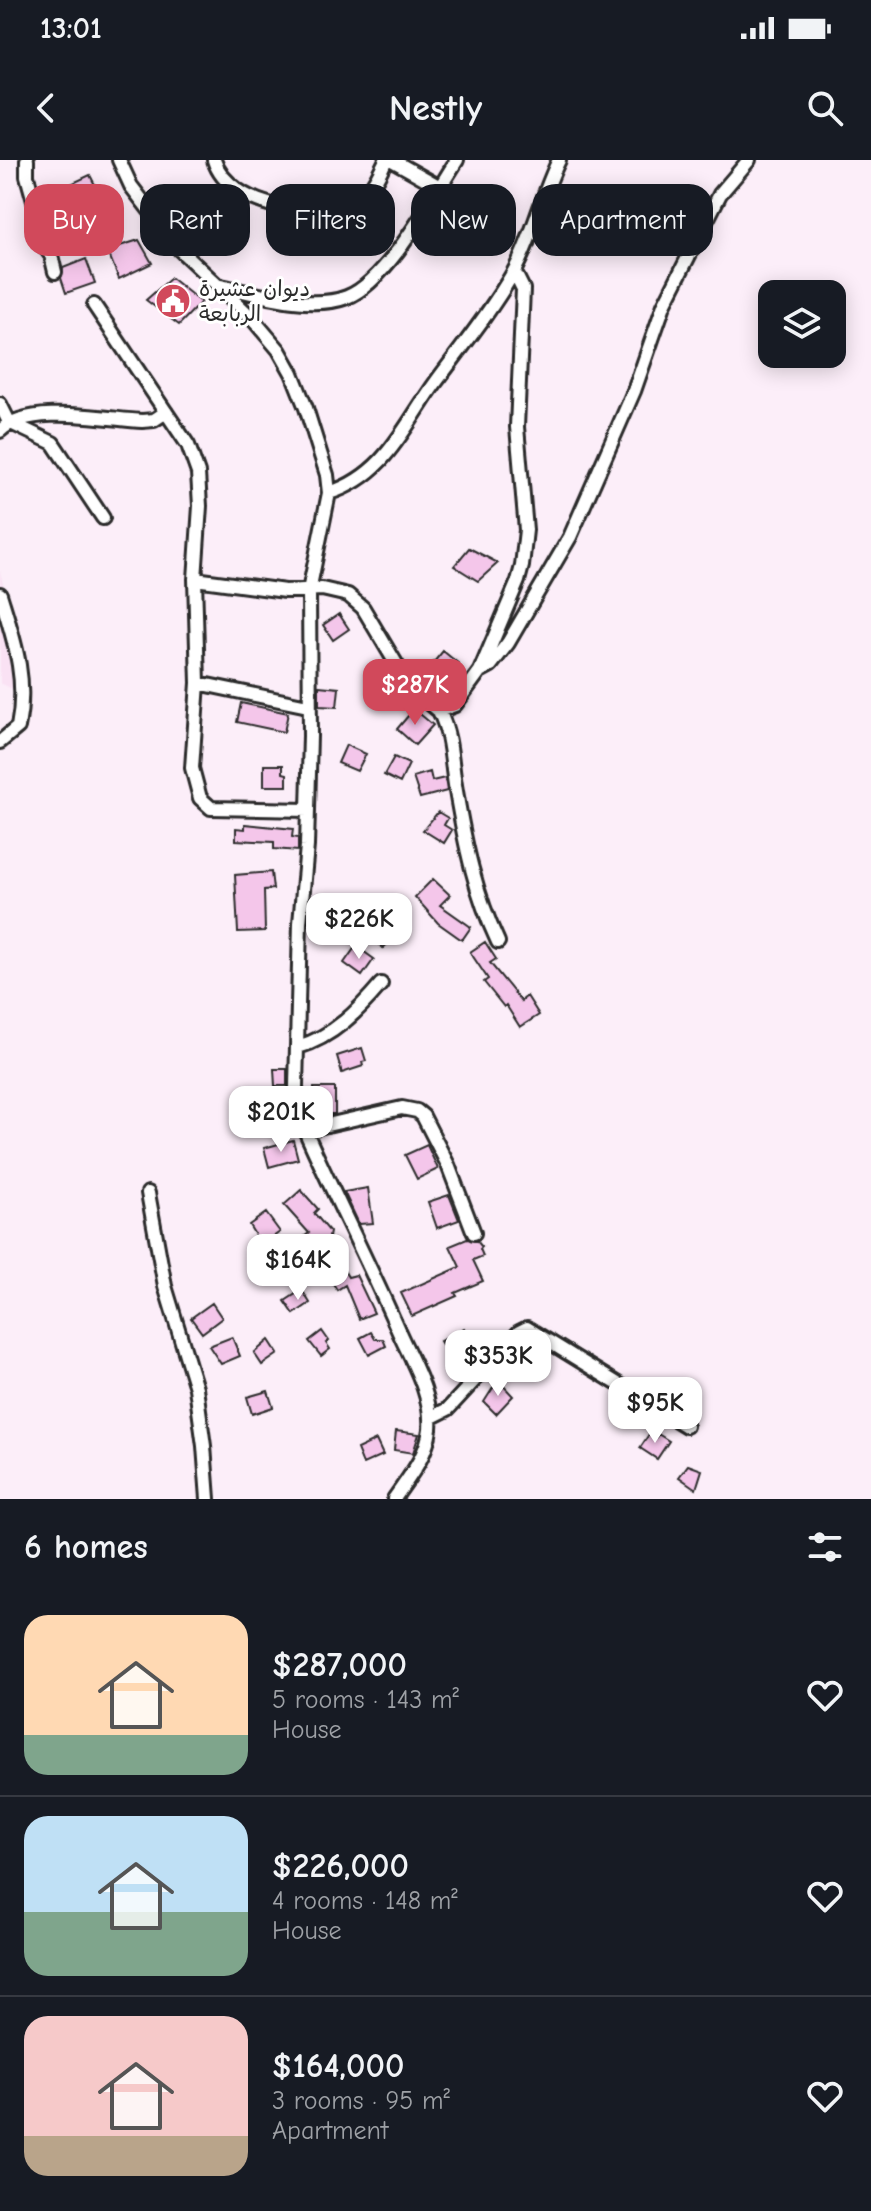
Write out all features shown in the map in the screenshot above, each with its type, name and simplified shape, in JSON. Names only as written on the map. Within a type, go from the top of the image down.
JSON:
[{"type":"street","points":[[27,160],[27,176],[42,243],[51,255],[55,272]]},
{"type":"street","points":[[119,160],[131,186],[180,250],[268,335],[292,373],[322,451],[329,493],[309,591],[308,810],[300,923],[296,1099],[305,1130],[420,1379],[430,1418],[421,1457],[394,1499]]},
{"type":"street","points":[[214,160],[217,171],[232,187],[250,197],[290,208],[311,210],[362,196],[389,160],[434,184]]},
{"type":"street","points":[[442,184],[457,160]]},
{"type":"street","points":[[329,493],[357,483],[396,444],[429,391],[514,271],[558,162],[542,160]]},
{"type":"street","points":[[480,671],[491,665],[508,643],[570,537],[634,391],[664,305],[720,194],[749,160]]},
{"type":"street","points":[[217,285],[291,301],[345,298],[368,285],[411,230]]},
{"type":"street","points":[[439,711],[455,705],[480,671],[518,581],[524,547],[526,530],[517,427],[523,289],[514,271]]},
{"type":"street","points":[[94,305],[188,445],[200,484],[195,579],[198,683],[191,748],[193,781],[200,798],[211,808],[222,810],[308,810]]},
{"type":"street","points":[[0,404],[4,426]]},
{"type":"street","points":[[4,426],[63,413],[142,421],[154,420],[166,412]]},
{"type":"street","points":[[4,426],[53,443],[103,518]]},
{"type":"street","points":[[195,579],[285,591],[330,590],[355,599],[363,608],[410,687],[439,711],[450,742],[475,889],[498,942]]},
{"type":"street","points":[[0,594],[21,667],[22,691],[18,727],[0,742]]},
{"type":"street","points":[[198,683],[308,706]]},
{"type":"street","points":[[298,1047],[324,1036],[359,1009],[381,984]]},
{"type":"street","points":[[305,1130],[402,1108],[417,1111],[423,1116],[448,1165],[474,1233]]},
{"type":"street","points":[[148,1193],[165,1286],[196,1388],[208,1499]]},
{"type":"street","points":[[430,1418],[448,1409],[519,1332],[527,1328],[686,1426]]},
{"type":"shaded area","points":[[0,571],[29,697],[0,683]]},
{"type":"building","points":[[90,175],[94,184],[71,184]]},
{"type":"building","points":[[139,240],[140,256],[148,256],[152,263],[119,279],[109,256],[124,256],[124,245]]},
{"type":"building","points":[[86,259],[95,283],[66,293],[61,278],[63,268]]},
{"type":"building","name":"ديوان عشيرة الربابعة","points":[[171,278],[201,302],[179,325],[146,300]]},
{"type":"building","points":[[469,548],[498,563],[478,581],[454,566]]},
{"type":"building","points":[[339,614],[349,629],[333,640],[323,625]]},
{"type":"building","points":[[443,651],[459,664],[450,679],[446,675],[442,680],[428,669]]},
{"type":"building","points":[[319,686],[339,688],[337,707],[319,706]]},
{"type":"building","points":[[241,703],[288,713],[284,732],[237,722]]},
{"type":"building","points":[[414,709],[433,725],[415,745],[397,729]]},
{"type":"building","points":[[346,745],[366,754],[357,771],[338,763]]},
{"type":"building","points":[[394,757],[409,764],[400,783],[384,775]]},
{"type":"building","points":[[264,765],[283,765],[287,786],[264,786]]},
{"type":"building","points":[[430,772],[432,781],[445,778],[447,791],[420,798],[413,777]]},
{"type":"building","points":[[438,812],[448,818],[444,825],[452,830],[444,843],[423,830]]},
{"type":"building","points":[[245,824],[293,829],[292,837],[298,838],[298,851],[274,849],[274,842],[236,840],[236,828],[245,829]]},
{"type":"building","points":[[271,872],[273,889],[264,890],[265,931],[238,932],[235,875]]},
{"type":"building","points":[[433,879],[450,895],[440,905],[471,927],[462,940],[438,923],[415,897]]},
{"type":"building","points":[[387,922],[398,934],[383,948],[369,933],[376,927],[379,930]]},
{"type":"building","points":[[485,942],[496,959],[490,963],[521,1001],[527,996],[539,1015],[520,1027],[506,1005],[504,1007],[484,982],[488,979],[470,952]]},
{"type":"building","points":[[356,946],[374,959],[362,976],[344,963]]},
{"type":"building","points":[[362,1048],[366,1061],[362,1062],[363,1066],[342,1073],[337,1056]]},
{"type":"building","points":[[274,1069],[287,1069],[287,1086],[275,1086]]},
{"type":"building","points":[[314,1088],[335,1088],[335,1114],[314,1114]]},
{"type":"building","points":[[293,1140],[298,1159],[269,1167],[264,1148]]},
{"type":"building","points":[[427,1145],[438,1169],[417,1179],[405,1155]]},
{"type":"building","points":[[368,1188],[373,1223],[359,1224],[344,1192]]},
{"type":"building","points":[[301,1190],[318,1209],[314,1213],[330,1232],[333,1242],[318,1254],[304,1237],[309,1233],[284,1205]]},
{"type":"building","points":[[449,1195],[459,1220],[437,1228],[428,1202]]},
{"type":"building","points":[[266,1213],[280,1232],[273,1237],[287,1257],[274,1266],[249,1225]]},
{"type":"building","points":[[467,1239],[477,1241],[482,1247],[483,1256],[473,1260],[483,1281],[412,1316],[401,1293],[460,1267],[450,1246]]},
{"type":"building","points":[[342,1267],[348,1277],[356,1275],[374,1313],[359,1319],[345,1285],[337,1290],[328,1275]]},
{"type":"building","points":[[302,1290],[310,1303],[294,1314],[285,1301]]},
{"type":"building","points":[[212,1303],[222,1318],[202,1333],[191,1318]]},
{"type":"building","points":[[464,1328],[473,1344],[450,1357],[440,1341]]},
{"type":"building","points":[[322,1331],[330,1349],[321,1356],[309,1341]]},
{"type":"building","points":[[371,1332],[375,1339],[383,1339],[386,1346],[369,1355],[360,1338]]},
{"type":"building","points":[[232,1337],[240,1356],[221,1364],[209,1346]]},
{"type":"building","points":[[269,1340],[278,1354],[262,1365],[254,1353]]},
{"type":"building","points":[[498,1380],[513,1396],[496,1414],[484,1402]]},
{"type":"building","points":[[268,1391],[273,1407],[252,1414],[247,1397]]},
{"type":"building","points":[[396,1431],[419,1434],[413,1453],[394,1450]]},
{"type":"building","points":[[650,1433],[669,1441],[657,1459],[640,1448]]},
{"type":"building","points":[[376,1440],[383,1455],[363,1464],[357,1449]]},
{"type":"building","points":[[688,1465],[702,1470],[696,1489],[679,1477]]},
{"type":"place","name":"ديوان عشيرة الربابعة","points":[[173,301]]}]
